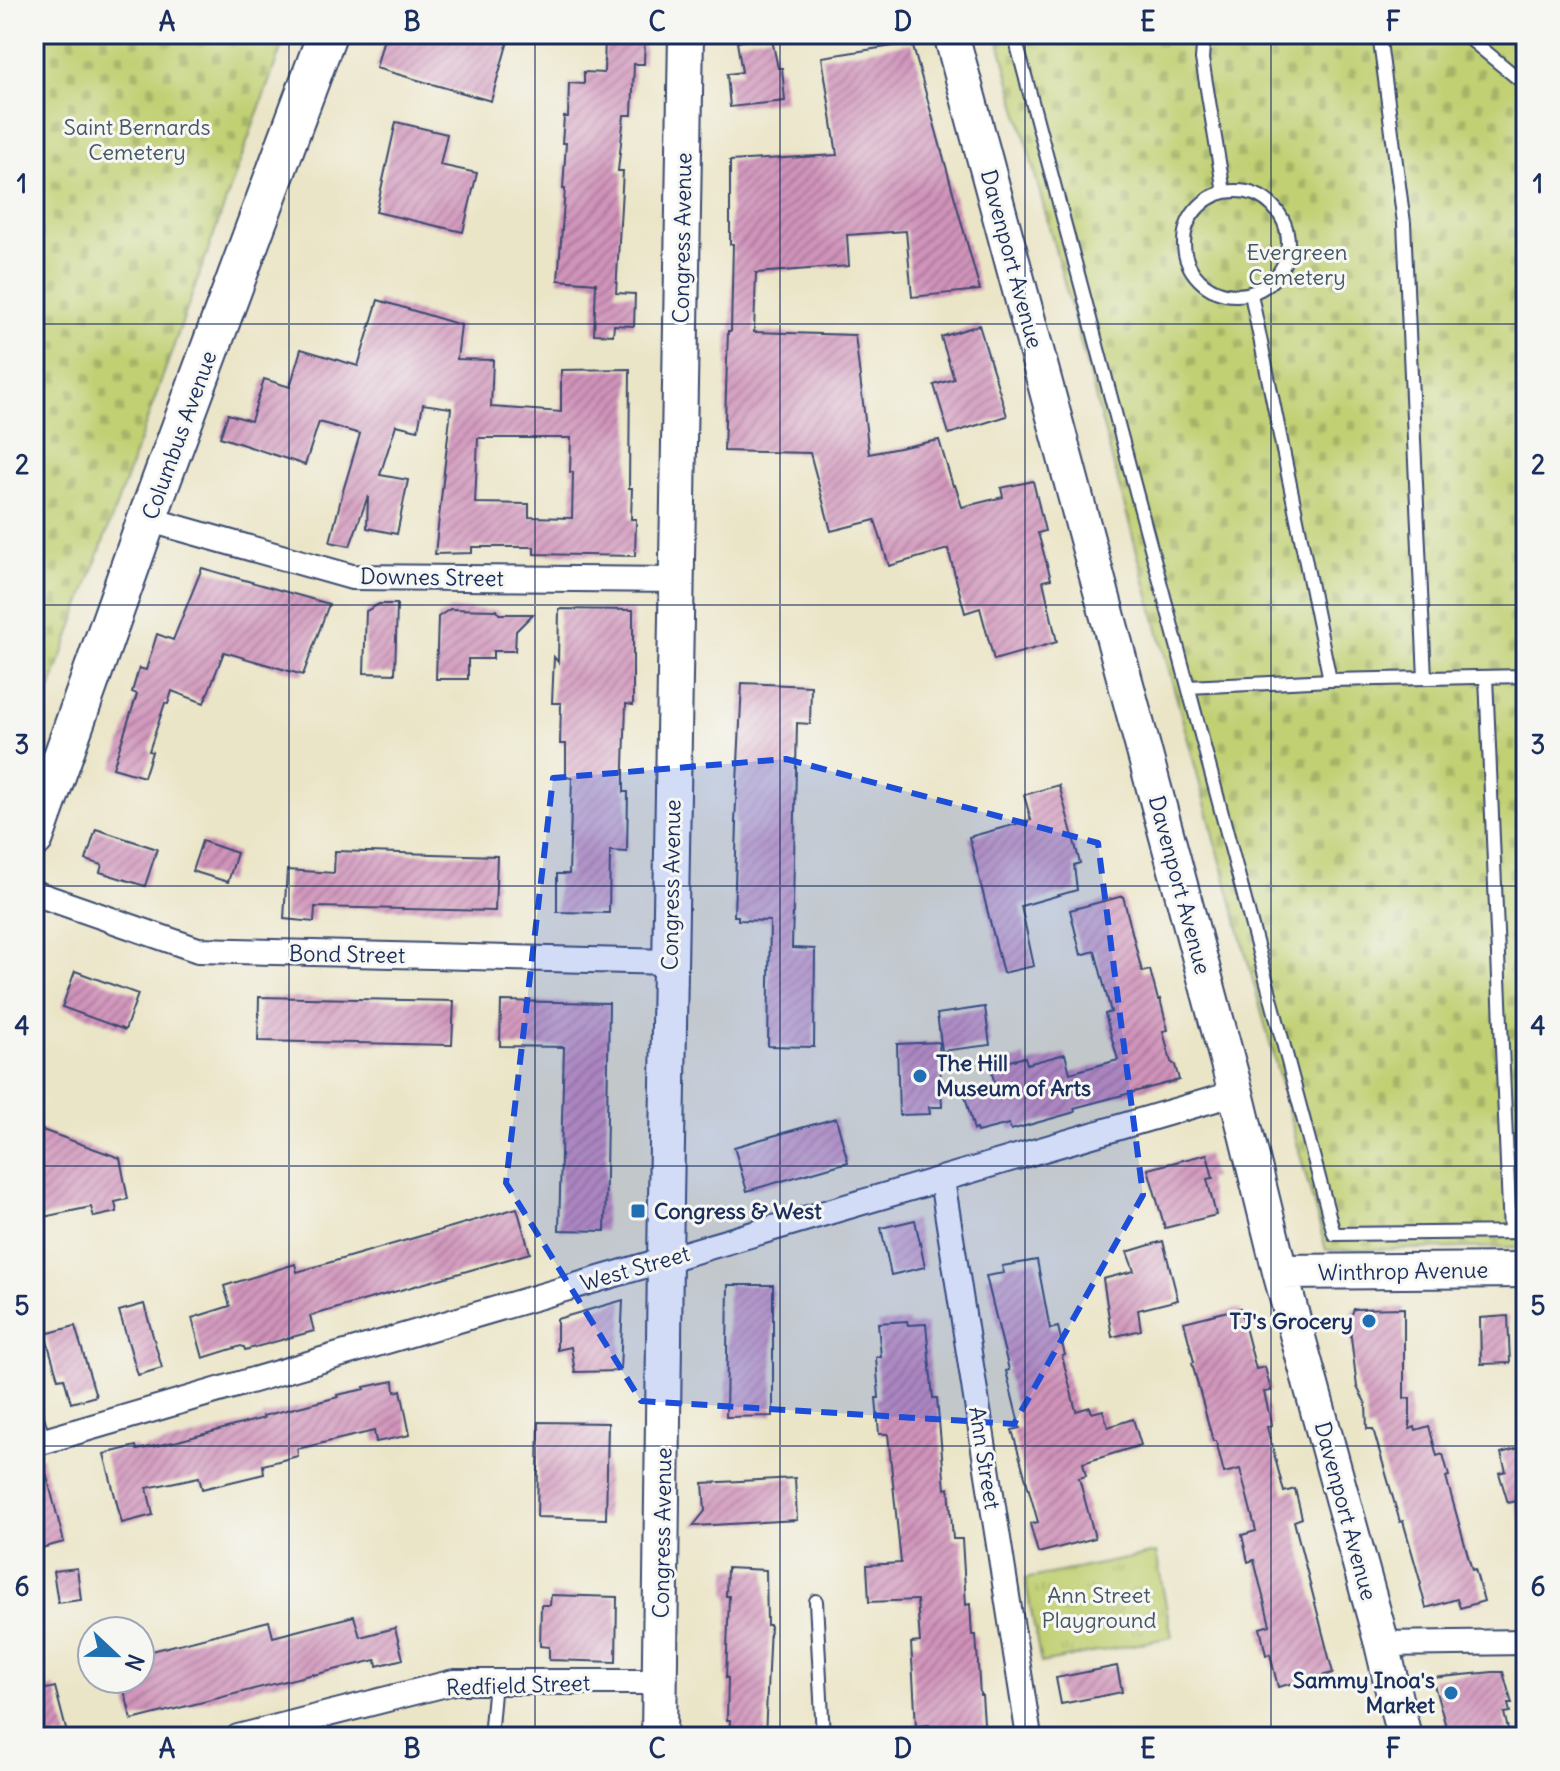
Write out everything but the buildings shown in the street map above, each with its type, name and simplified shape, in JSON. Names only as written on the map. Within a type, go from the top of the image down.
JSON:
[{"type":"main road","name":"Columbus Avenue","points":[[34,838],[147,519],[327,34]]},
{"type":"main road","name":"Congress Avenue","points":[[659,1737],[686,34]]},
{"type":"main road","name":"Davenport Avenue","points":[[951,34],[1236,1093],[1280,1272],[1382,1644],[1404,1737]]},
{"type":"main road","name":"Winthrop Avenue","points":[[1280,1272],[1526,1270]]},
{"type":"street","name":"Downes Street","points":[[147,519],[352,577],[676,580]]},
{"type":"street","name":"Bond Street","points":[[34,893],[198,950],[670,962]]},
{"type":"street","name":"West Street","points":[[39,1442],[1236,1093]]},
{"type":"street","name":"Ann Street","points":[[942,1180],[1029,1737]]},
{"type":"street","points":[[1382,1644],[1526,1642]]},
{"type":"street","name":"Redfield Street","points":[[238,1737],[454,1682],[660,1682]]},
{"type":"lane","points":[[1014,34],[1334,1234],[1526,1232]]},
{"type":"lane","points":[[1204,34],[1202,59],[1224,192]]},
{"type":"lane","points":[[1379,34],[1404,223],[1425,678]]},
{"type":"lane","points":[[1464,34],[1526,85]]},
{"type":"lane","points":[[1224,192],[1260,196],[1275,208],[1285,223],[1287,245],[1284,266],[1267,285],[1251,294],[1229,296],[1209,289],[1195,274],[1184,254],[1186,233],[1194,213],[1210,198],[1224,192]]},
{"type":"lane","points":[[1251,294],[1330,680]]},
{"type":"lane","points":[[1188,687],[1526,676]]},
{"type":"lane","points":[[1486,677],[1510,1232]]},
{"type":"lane","points":[[34,1407],[39,1442]]},
{"type":"lane","points":[[816,1601],[823,1737]]},
{"type":"lane","points":[[490,1737],[495,1682]]},
{"type":"highlighted area","points":[[786,759],[1098,843],[1143,1195],[1014,1424],[641,1401],[506,1183],[553,778]]},
{"type":"green space","name":"Saint Bernards Cemetery","points":[[34,34],[286,34],[34,734]]},
{"type":"green space","name":"Evergreen Cemetery","points":[[997,34],[1526,34],[1526,1247],[1326,1250]]},
{"type":"green space","name":"Ann Street Playground","points":[[1156,1553],[1172,1637],[1041,1663],[1025,1579]]},
{"type":"place","name":"The Hill Museum of Arts","points":[[920,1076]]},
{"type":"place","name":"Congress & West","points":[[638,1211]]},
{"type":"place","name":"TJ's Grocery","points":[[1369,1321]]},
{"type":"place","name":"Sammy Inoa's Market","points":[[1451,1693]]}]
